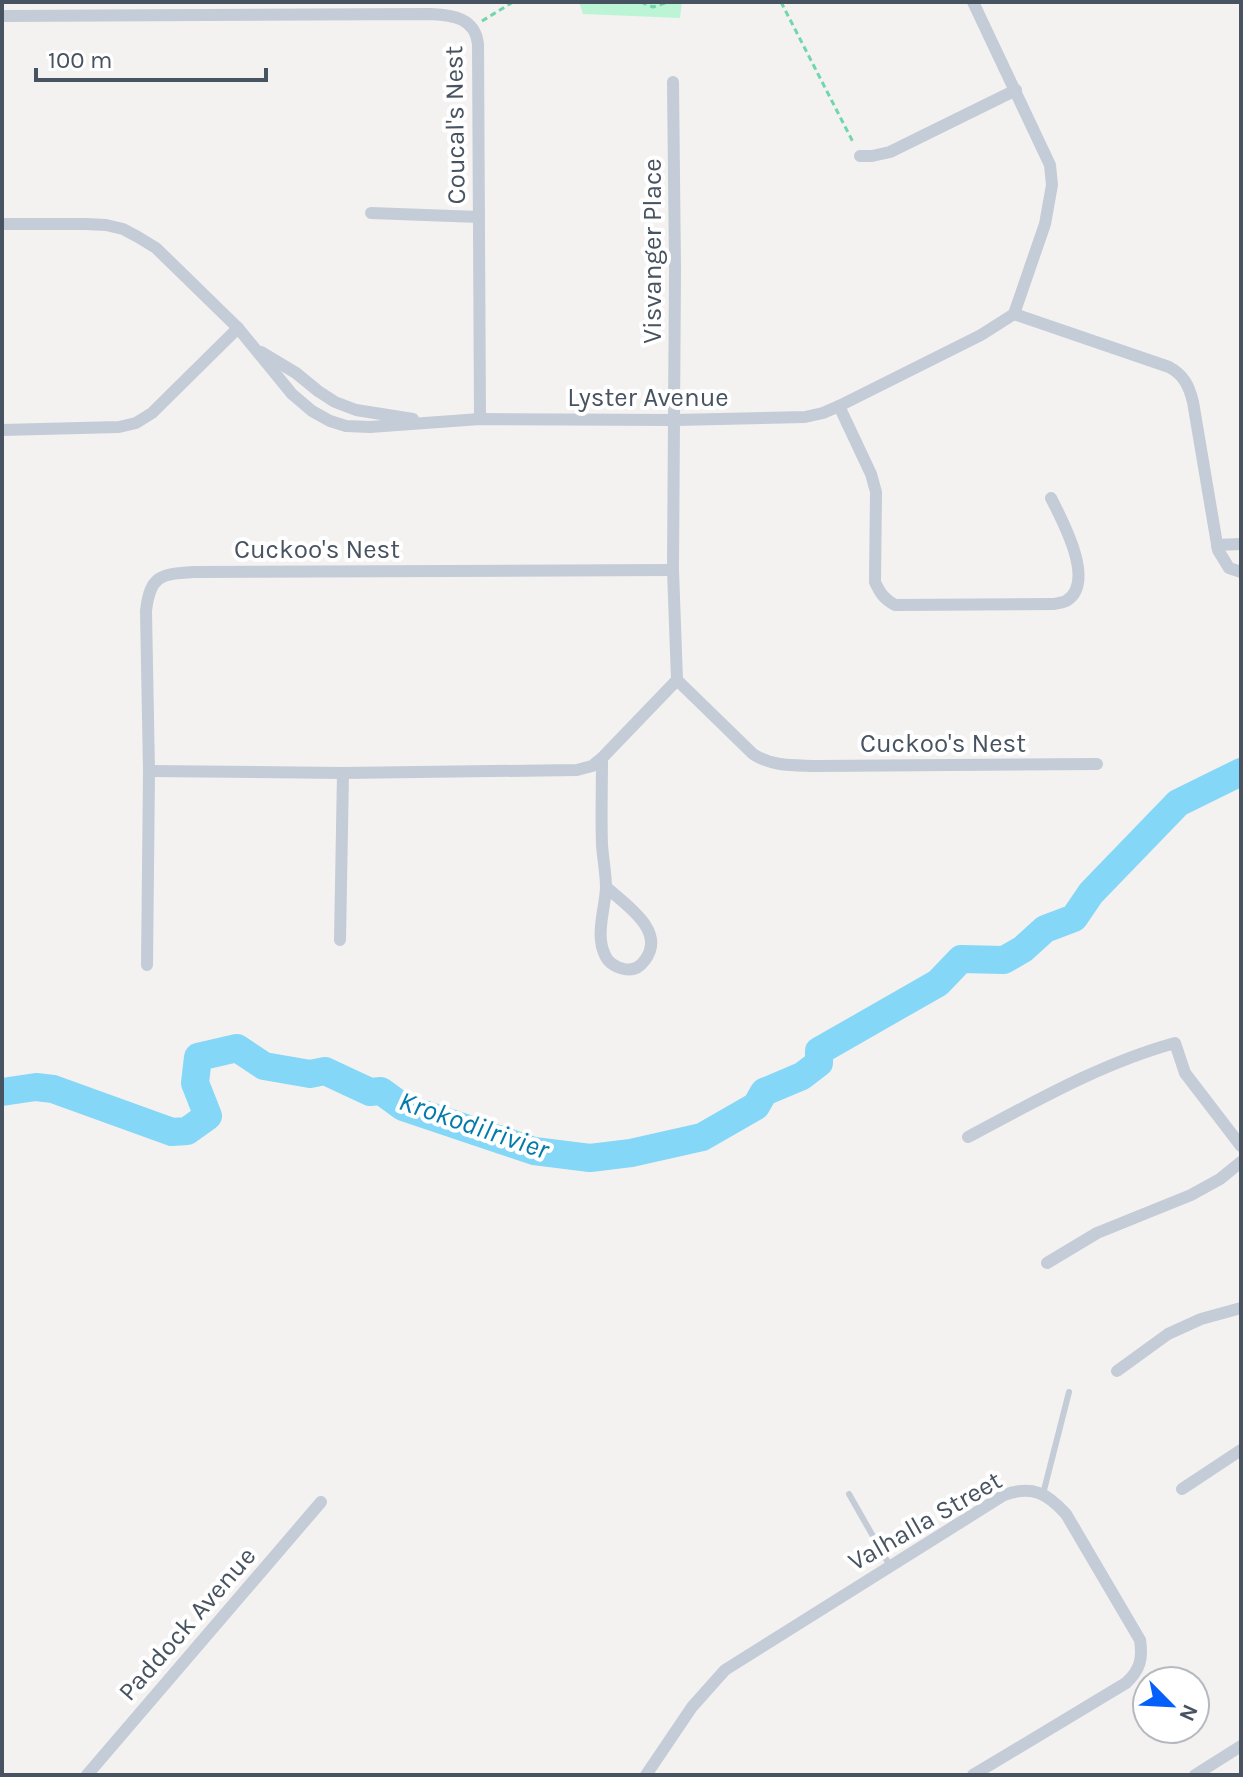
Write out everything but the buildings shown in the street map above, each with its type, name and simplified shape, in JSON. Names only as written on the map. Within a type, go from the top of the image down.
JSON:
[{"type":"street","points":[[973,2],[1050,165],[1052,185],[1045,224],[1014,314],[1178,372],[1185,380],[1193,402],[1217,545],[1229,568],[1241,572]]},
{"type":"street","name":"Coucal's Nest","points":[[2,16],[431,14],[457,17],[473,27],[478,44],[480,419]]},
{"type":"street","name":"Visvanger Place","points":[[673,82],[675,420]]},
{"type":"street","points":[[860,156],[890,152],[1016,90]]},
{"type":"street","name":"Coucal's Nest","points":[[371,213],[479,217]]},
{"type":"street","name":"Lyster Avenue","points":[[2,224],[86,224],[123,229],[156,248],[238,328],[292,394],[312,411],[346,426],[480,419],[788,419],[823,413],[839,406],[981,335],[1014,314]]},
{"type":"street","points":[[2,430],[119,427],[136,423],[176,391],[238,328]]},
{"type":"street","points":[[256,350],[296,373],[335,402],[356,410],[432,421]]},
{"type":"street","points":[[839,406],[871,474],[876,492],[875,582],[879,593],[895,605],[1053,604],[1066,601],[1073,594],[1079,574],[1068,534],[1051,498]]},
{"type":"street","points":[[149,771],[343,773],[577,770],[592,766],[677,680],[673,570],[675,420]]},
{"type":"street","points":[[1217,545],[1241,544]]},
{"type":"street","name":"Cuckoo's Nest","points":[[147,965],[149,771],[146,611],[152,585],[160,577],[194,572],[673,570]]},
{"type":"street","name":"Cuckoo's Nest","points":[[677,680],[753,754],[773,764],[1097,764]]},
{"type":"street","points":[[602,758],[602,841],[606,887],[601,924],[602,946],[605,957],[611,963],[628,970],[637,968],[650,953],[650,932],[606,887]]},
{"type":"street","points":[[340,940],[343,773]]},
{"type":"street","points":[[968,1137],[1061,1088],[1147,1051],[1175,1043],[1185,1073],[1241,1146]]},
{"type":"street","points":[[1047,1263],[1097,1233],[1191,1195],[1220,1179],[1241,1162]]},
{"type":"street","points":[[1117,1371],[1168,1334],[1201,1319],[1241,1308]]},
{"type":"street","points":[[1182,1489],[1241,1450]]},
{"type":"street","name":"Valhalla Street","points":[[646,1775],[692,1707],[725,1670],[1004,1495],[1017,1490],[1030,1490],[1055,1502],[1066,1514],[1140,1640],[1142,1654],[1139,1666],[1126,1683],[973,1775]]},
{"type":"street","name":"Paddock Avenue","points":[[87,1775],[321,1502]]},
{"type":"street","points":[[1195,1775],[1241,1746]]},
{"type":"lane","points":[[1043,1494],[1069,1392]]},
{"type":"lane","points":[[849,1494],[890,1566]]},
{"type":"path","points":[[473,27],[513,2]]},
{"type":"path","points":[[641,2],[653,7],[668,2]]},
{"type":"path","points":[[781,2],[860,156]]},
{"type":"green space","points":[[579,2],[682,2],[680,18],[583,14]]},
{"type":"waterway","name":"Krokodilrivier","points":[[2,1092],[36,1087],[53,1089],[172,1132],[187,1131],[208,1116],[195,1083],[198,1057],[237,1048],[264,1066],[310,1074],[325,1071],[370,1092],[381,1091],[403,1107],[534,1151],[590,1158],[631,1153],[702,1137],[756,1106],[764,1092],[802,1076],[819,1063],[819,1051],[938,983],[961,959],[1004,960],[1023,949],[1045,929],[1074,918],[1091,893],[1178,803],[1241,772]]}]
